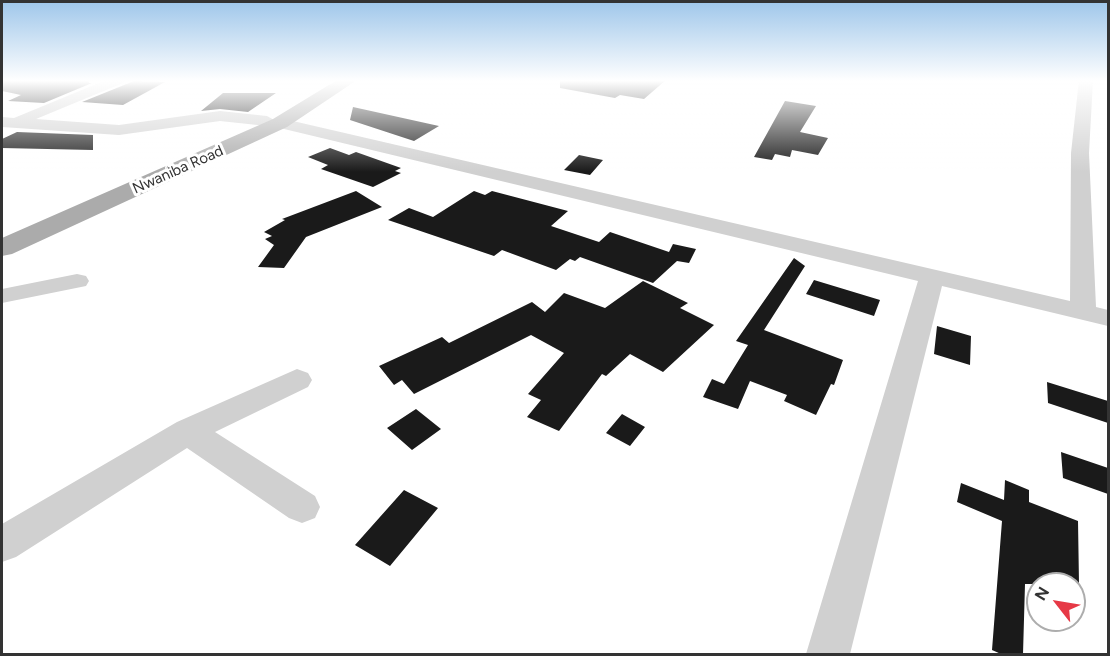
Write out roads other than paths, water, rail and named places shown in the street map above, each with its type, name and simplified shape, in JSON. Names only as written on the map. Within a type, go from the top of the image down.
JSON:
[{"type":"main road","points":[[2,238],[273,122],[290,111]]},
{"type":"main road","name":"Nwaniba Road","points":[[2,248],[294,111]]},
{"type":"street","points":[[8,122],[38,111]]},
{"type":"street","points":[[1083,111],[1080,153],[1083,312]]},
{"type":"street","points":[[8,122],[119,130],[210,117],[236,116],[273,122],[1108,318]]},
{"type":"street","points":[[828,654],[932,276]]},
{"type":"street","points":[[2,296],[78,281]]},
{"type":"street","points":[[2,544],[188,431],[297,380]]},
{"type":"street","points":[[188,431],[302,507]]}]
